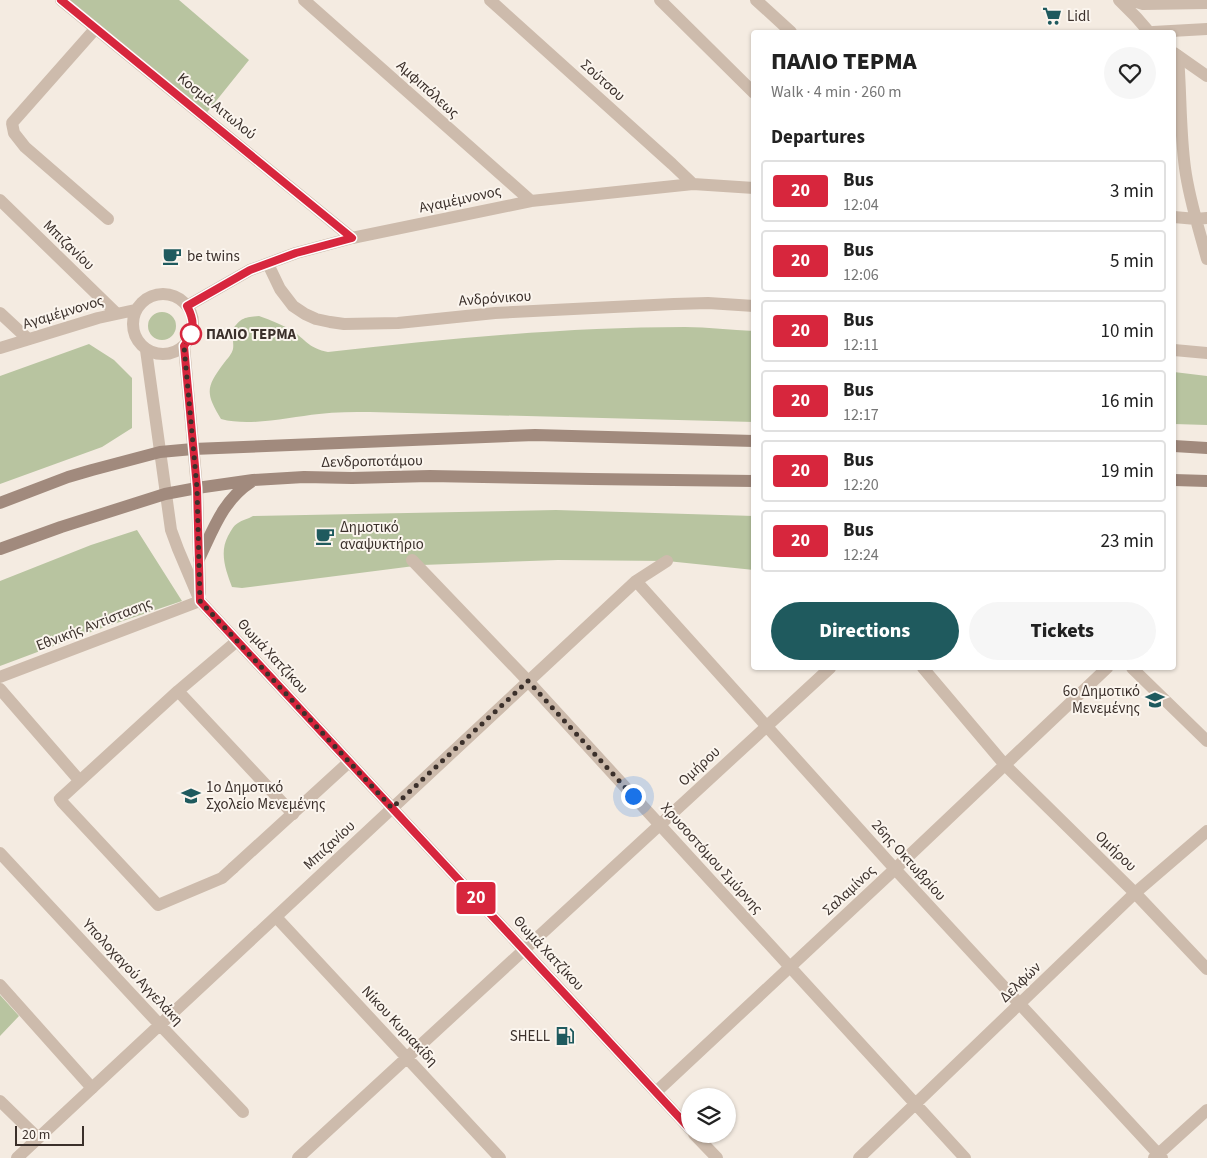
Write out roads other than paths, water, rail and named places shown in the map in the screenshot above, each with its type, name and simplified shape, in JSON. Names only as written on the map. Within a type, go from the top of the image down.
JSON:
[{"type":"main road","name":"Δενδροποτάμου","points":[[0,503],[68,476],[160,452],[193,449],[535,435],[751,441]]},
{"type":"main road","points":[[1176,446],[1207,448]]},
{"type":"main road","name":"Δενδροποτάμου","points":[[0,549],[61,527],[165,494],[253,480],[304,477],[430,476],[591,480],[751,481]]},
{"type":"main road","points":[[199,559],[225,506],[253,480]]},
{"type":"main road","points":[[1176,480],[1207,481]]},
{"type":"street","name":"Κοσμά Αιτωλού","points":[[61,0],[352,238]]},
{"type":"street","name":"Αμφιπόλεως","points":[[304,0],[531,201]]},
{"type":"street","name":"Σούτσου","points":[[490,0],[693,184]]},
{"type":"street","points":[[660,0],[751,90]]},
{"type":"street","points":[[756,0],[789,30]]},
{"type":"street","points":[[1118,0],[1148,30]]},
{"type":"street","points":[[1149,30],[1138,2],[1207,3]]},
{"type":"street","points":[[96,28],[12,123],[14,133],[25,147],[108,220]]},
{"type":"street","points":[[1176,31],[1207,29]]},
{"type":"street","points":[[1176,55],[1207,76]]},
{"type":"street","points":[[1176,55],[1185,170],[1201,219],[1207,259]]},
{"type":"street","name":"Αγαμέμνονος","points":[[187,306],[250,270],[296,253],[352,238],[531,201],[693,184],[751,188]]},
{"type":"street","name":"Μπιζανίου","points":[[0,200],[116,313]]},
{"type":"street","points":[[1176,217],[1201,219]]},
{"type":"street","name":"Ανδρόνικου","points":[[268,264],[280,289],[293,306],[305,314],[316,318],[344,324],[398,323],[495,313],[674,304],[751,306]]},
{"type":"street","points":[[159,294],[170,295],[179,299],[187,306],[192,315],[191,336],[179,350],[163,354],[154,353],[146,350],[135,337],[133,320],[135,310],[149,297],[159,294]]},
{"type":"street","name":"Αγαμέμνονος","points":[[0,348],[85,321],[135,310]]},
{"type":"street","points":[[0,313],[28,339]]},
{"type":"street","points":[[184,346],[197,488],[200,601]]},
{"type":"street","name":"Θωμά Χατζίκου","points":[[146,350],[171,530],[200,601],[681,1119]]},
{"type":"street","points":[[1176,350],[1207,353]]},
{"type":"street","name":"Χρυσοστόμου Σμύρνης","points":[[412,560],[528,681],[964,1158]]},
{"type":"street","name":"Μπιζανίου","points":[[16,1158],[636,581],[667,561]]},
{"type":"street","name":"26ης Οκτωβρίου","points":[[636,581],[1158,1157]]},
{"type":"street","name":"Εθνικής Αντίστασης","points":[[0,677],[200,601]]},
{"type":"street","points":[[237,641],[178,691],[60,799],[158,905],[222,878],[350,762]]},
{"type":"street","name":"Ομήρου","points":[[298,1158],[828,670]]},
{"type":"street","name":"Ομήρου","points":[[925,670],[1005,765],[1136,893],[1207,969]]},
{"type":"street","name":"Σαλαμίνος","points":[[656,1092],[895,869],[1104,670]]},
{"type":"street","points":[[1134,670],[1207,741]]},
{"type":"street","points":[[0,689],[79,780]]},
{"type":"street","points":[[178,691],[293,814]]},
{"type":"street","name":"Δελφών","points":[[859,1158],[1136,893],[1207,831]]},
{"type":"street","name":"Υπολοχαγού Αγγελάκη","points":[[0,853],[243,1112]]},
{"type":"street","name":"Νίκου Κυριακίδη","points":[[276,917],[500,1158]]},
{"type":"street","points":[[0,985],[92,1088]]},
{"type":"street","points":[[0,1101],[38,1138]]},
{"type":"street","points":[[1158,1157],[1207,1110]]},
{"type":"street","points":[[703,1143],[717,1158]]},
{"type":"place","name":"Lidl","points":[[1052,16]]},
{"type":"place","name":"be twins","points":[[172,256]]},
{"type":"place","name":"ΠΑΛΙΟ ΤΕΡΜΑ","points":[[191,334]]},
{"type":"place","name":"Δημοτικό αναψυκτήριο","points":[[325,536]]},
{"type":"place","name":"6ο Δημοτικό Μενεμένης","points":[[1155,700]]},
{"type":"place","name":"1ο Δημοτικό Σχολείο Μενεμένης","points":[[191,796]]},
{"type":"place","name":"SHELL","points":[[565,1036]]}]
